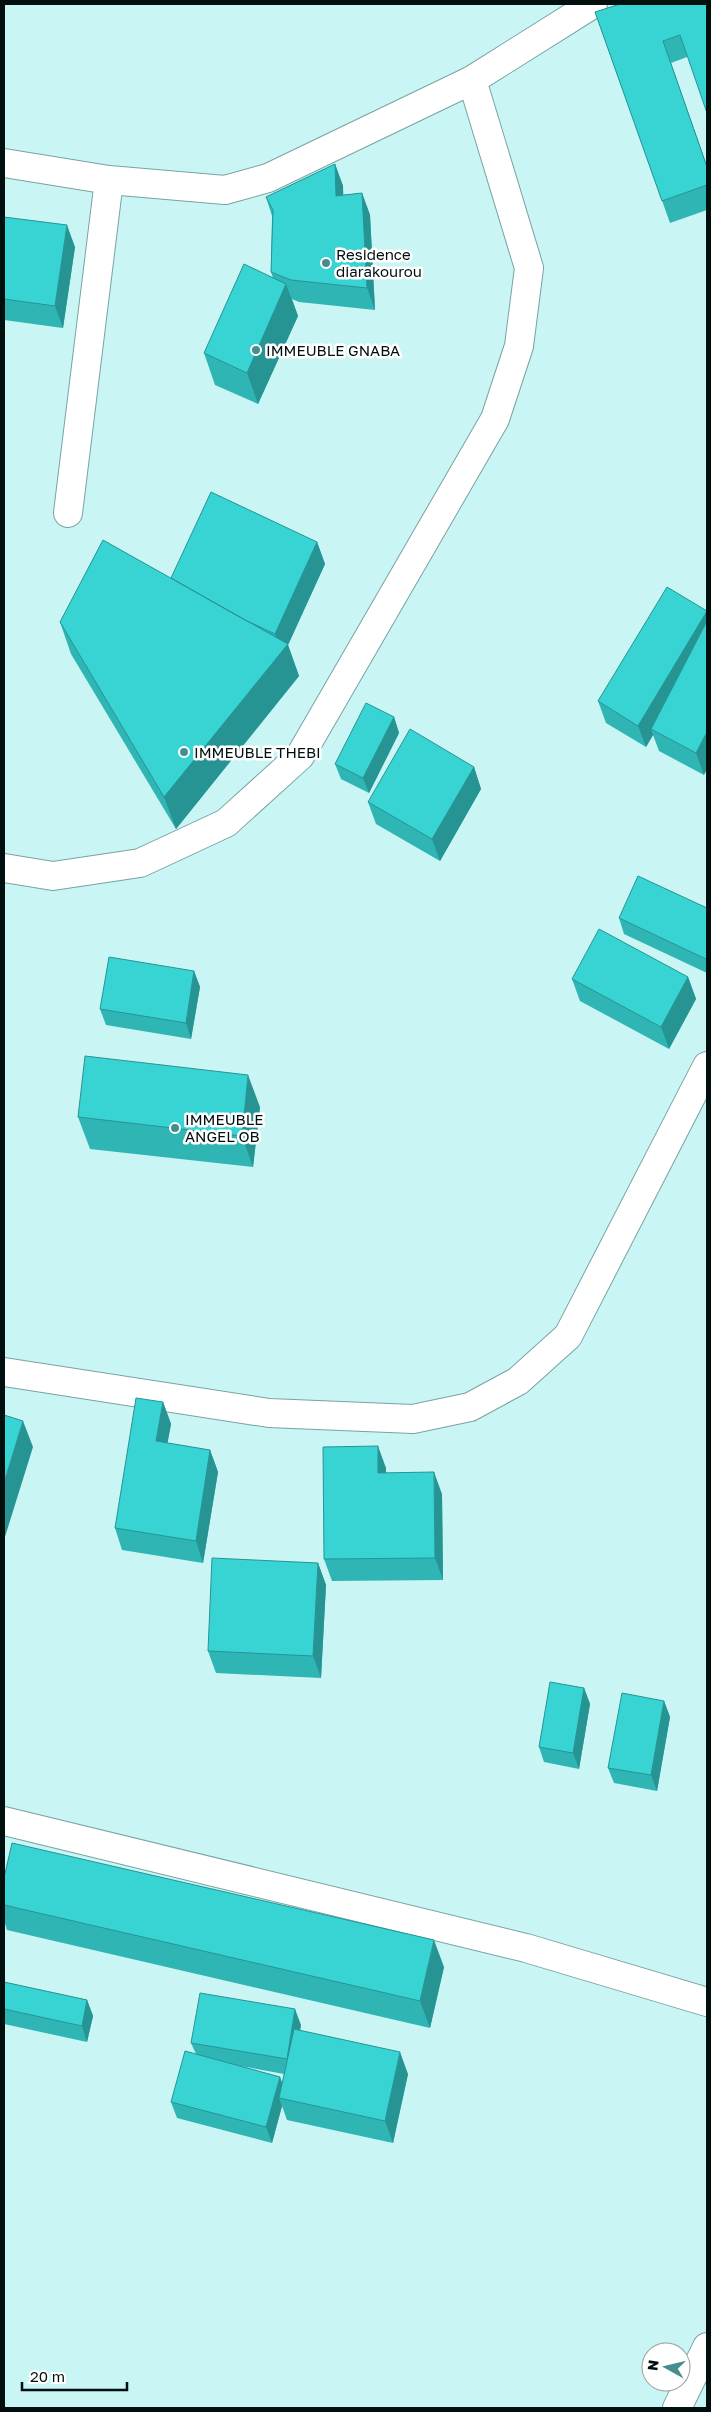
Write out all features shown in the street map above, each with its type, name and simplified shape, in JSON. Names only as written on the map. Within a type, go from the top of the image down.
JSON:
[{"type":"street","points":[[4,163],[109,180],[225,190],[268,178],[472,80],[594,4]]},
{"type":"street","points":[[4,868],[53,876],[140,863],[226,823],[300,756],[495,419],[519,346],[529,268],[472,80]]},
{"type":"street","points":[[68,513],[109,180]]},
{"type":"street","points":[[4,1372],[268,1413],[413,1419],[470,1407],[518,1381],[568,1336],[707,1066]]},
{"type":"street","points":[[4,1821],[526,1948],[707,2002]]},
{"type":"street","points":[[677,2408],[707,2347]]},
{"type":"building","points":[[620,4],[707,4],[707,113],[680,35],[663,41],[707,167],[707,185],[662,201],[595,12]]},
{"type":"building","name":"Residence diarakourou","points":[[335,164],[336,196],[362,193],[367,288],[291,280],[271,272],[273,210],[266,197]]},
{"type":"building","points":[[4,217],[67,225],[55,306],[4,299]]},
{"type":"building","points":[[244,264],[286,284],[247,373],[204,353]]},
{"type":"building","points":[[211,492],[317,542],[275,634],[243,619],[171,578]]},
{"type":"building","name":"IMMEUBLE THEBI","points":[[103,540],[288,644],[164,797],[60,622]]},
{"type":"building","points":[[667,587],[707,611],[638,726],[598,701]]},
{"type":"building","points":[[707,621],[707,732],[696,753],[651,729]]},
{"type":"building","points":[[366,703],[394,717],[363,778],[335,764]]},
{"type":"building","points":[[410,729],[474,767],[432,839],[368,802]]},
{"type":"building","points":[[638,876],[707,908],[706,959],[619,918]]},
{"type":"building","points":[[599,929],[688,977],[661,1027],[572,979]]},
{"type":"building","points":[[109,957],[194,971],[186,1023],[100,1009]]},
{"type":"building","points":[[85,1056],[248,1075],[242,1136],[78,1117]]},
{"type":"building","points":[[136,1398],[163,1402],[156,1441],[210,1450],[196,1541],[115,1528]]},
{"type":"building","points":[[4,1415],[23,1421],[4,1483]]},
{"type":"building","points":[[378,1446],[378,1473],[434,1472],[435,1558],[324,1559],[323,1447]]},
{"type":"building","points":[[212,1558],[318,1563],[313,1656],[208,1651]]},
{"type":"building","points":[[550,1682],[584,1688],[573,1753],[539,1747]]},
{"type":"building","points":[[622,1693],[664,1701],[651,1775],[608,1768]]},
{"type":"building","points":[[12,1843],[434,1940],[420,2001],[4,1905],[4,1878]]},
{"type":"building","points":[[4,1982],[87,2000],[82,2026],[4,2009]]},
{"type":"building","points":[[200,1993],[295,2009],[287,2059],[191,2043]]},
{"type":"building","points":[[294,2029],[400,2052],[385,2121],[279,2098]]},
{"type":"building","points":[[185,2051],[280,2077],[266,2127],[171,2102]]},
{"type":"place","name":"Residence diarakourou","points":[[326,263]]},
{"type":"place","name":"IMMEUBLE GNABA","points":[[256,350]]},
{"type":"place","name":"IMMEUBLE THEBI","points":[[184,752]]},
{"type":"place","name":"IMMEUBLE ANGEL OB","points":[[175,1128]]}]
